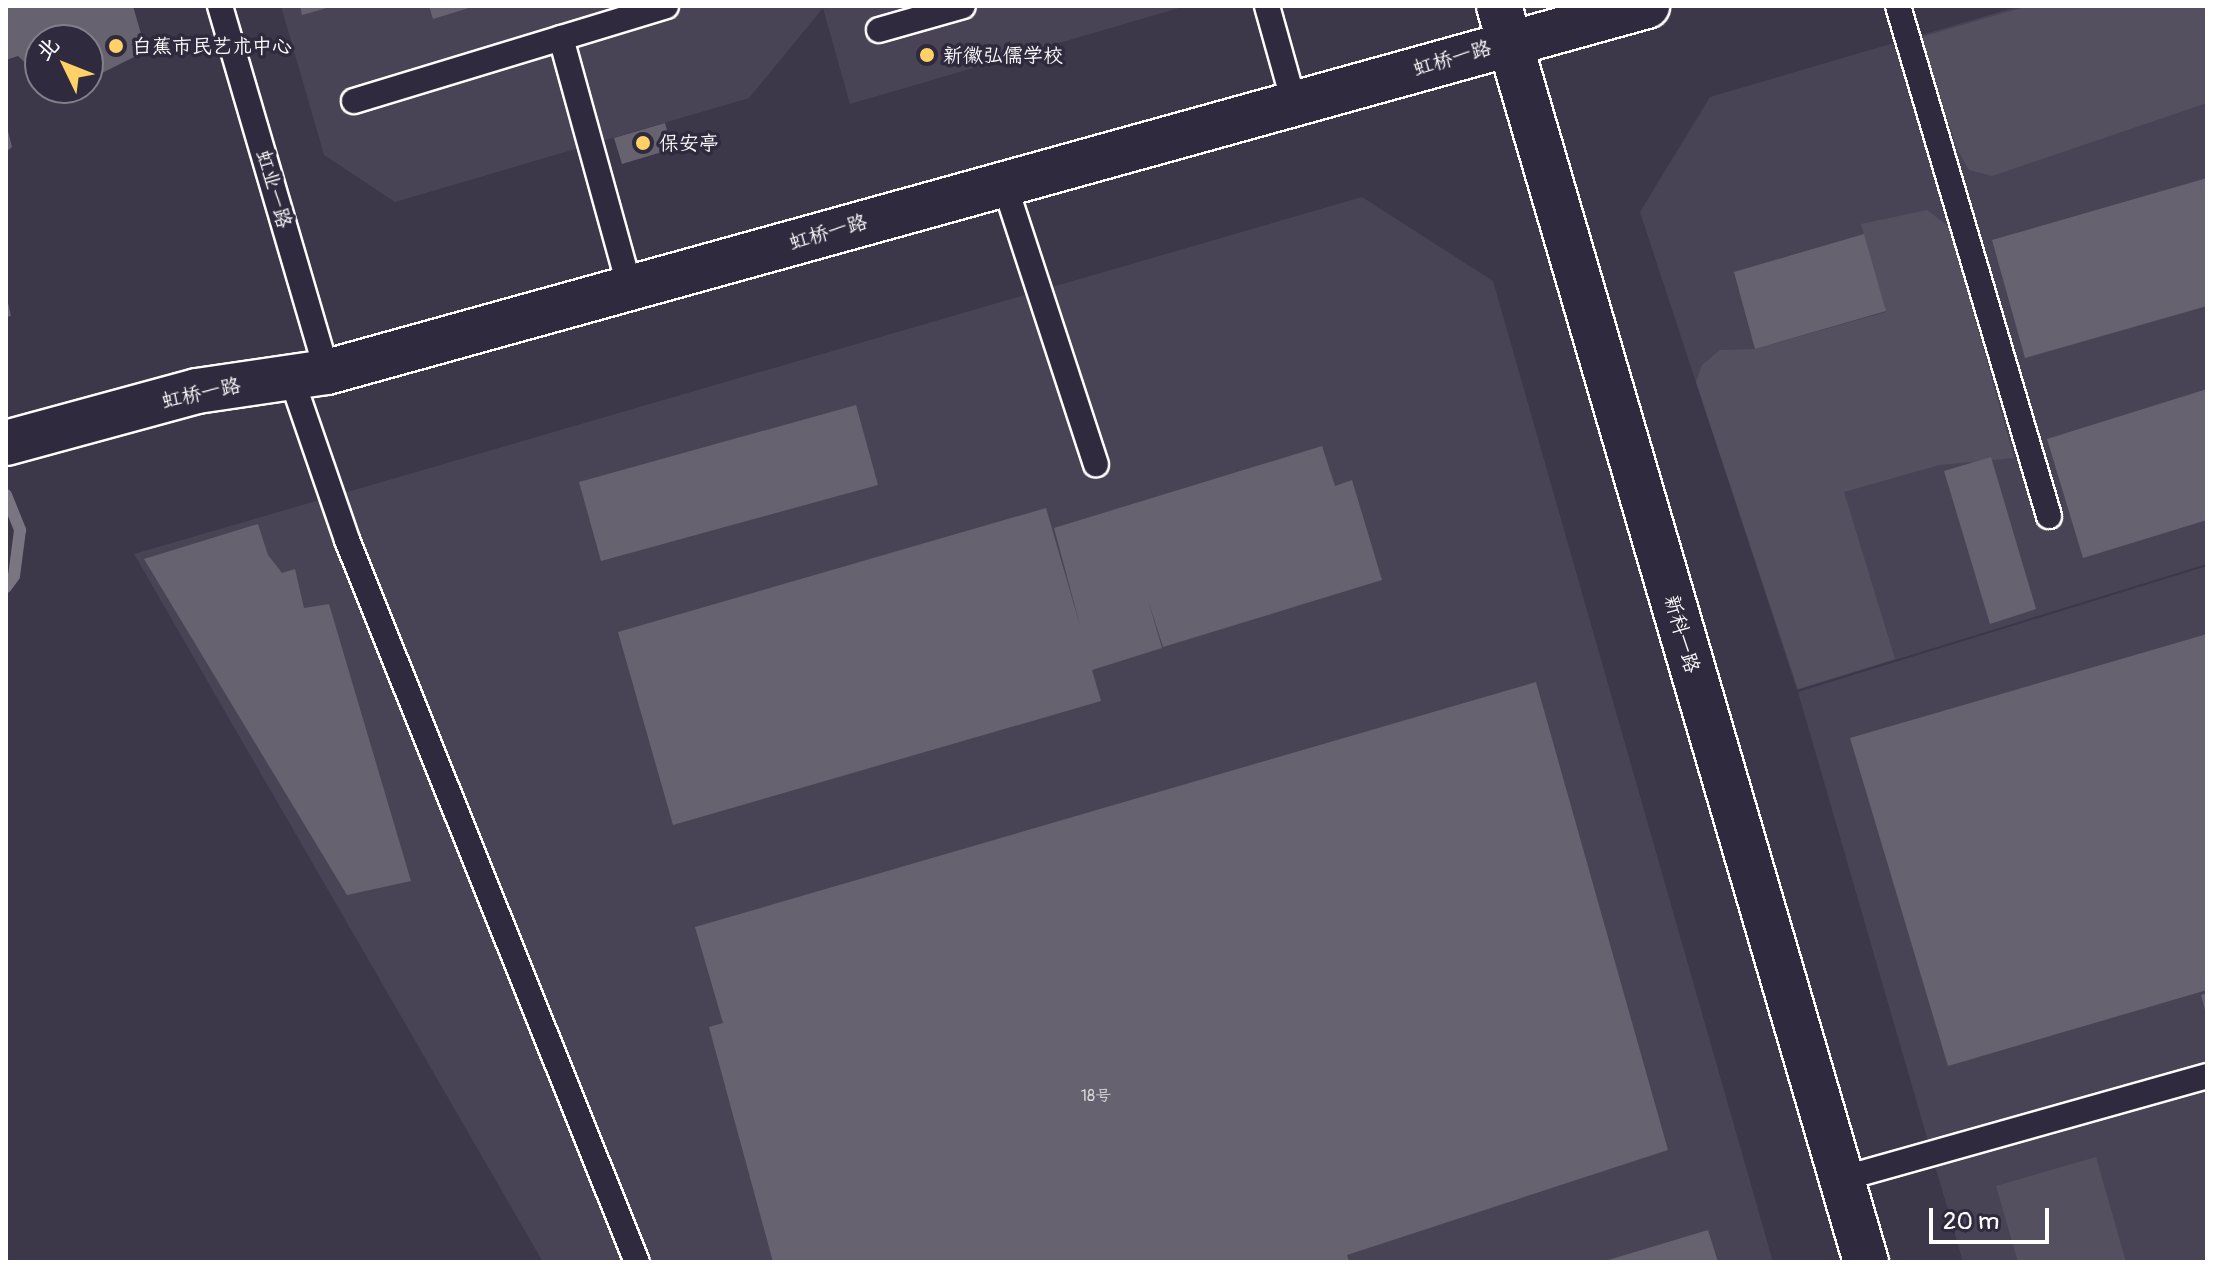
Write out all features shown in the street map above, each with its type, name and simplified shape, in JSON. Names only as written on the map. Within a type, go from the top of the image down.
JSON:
[{"type":"street","name":"虹桥一路","points":[[6,443],[197,391],[309,375],[1294,103],[1504,24],[1647,6]]},
{"type":"street","name":"新科一路","points":[[1504,24],[1866,1262]]},
{"type":"lane","name":"虹业一路","points":[[220,6],[347,540],[637,1262]]},
{"type":"lane","points":[[354,101],[666,6]]},
{"type":"lane","points":[[879,30],[963,6]]},
{"type":"lane","points":[[1267,6],[1294,103]]},
{"type":"lane","points":[[1898,6],[2049,516]]},
{"type":"lane","points":[[561,38],[630,288]]},
{"type":"lane","points":[[1004,183],[1096,464]]},
{"type":"lane","points":[[1841,1179],[2207,1076]]},
{"type":"shaded area","points":[[281,6],[1186,6],[850,104],[823,8],[749,98],[395,202],[324,155]]},
{"type":"shaded area","points":[[2020,6],[2207,6],[2207,564],[1797,690],[1640,212],[1710,97]]},
{"type":"shaded area","points":[[2028,6],[2207,6],[2207,103],[1992,176],[1969,170],[1957,149],[1921,37]]},
{"type":"shaded area","points":[[1362,197],[1493,281],[1773,1262],[543,1262],[134,554]]},
{"type":"shaded area","points":[[1927,210],[1949,227],[2014,458],[1939,465],[1844,492],[1895,659],[1798,689],[1696,382],[1702,365],[1720,350],[1755,349],[1886,312],[1861,224]]},
{"type":"shaded area","points":[[2207,566],[2207,1262],[1963,1262],[1798,692]]},
{"type":"shaded area","points":[[2096,1157],[2126,1262],[2018,1262],[1996,1186]]},
{"type":"building","name":"白蕉市民艺术中心","points":[[6,6],[133,6],[146,51],[104,72],[104,24],[24,24],[24,62],[18,56],[6,60]]},
{"type":"building","points":[[300,6],[329,6],[330,7],[302,15]]},
{"type":"building","points":[[429,6],[472,6],[472,7],[433,19]]},
{"type":"building","points":[[6,123],[12,147],[6,152]]},
{"type":"building","name":"保安亭","points":[[665,123],[672,149],[622,164],[614,138]]},
{"type":"building","points":[[2207,178],[2207,306],[2025,358],[1992,240]]},
{"type":"building","points":[[1864,234],[1886,311],[1755,349],[1734,272]]},
{"type":"building","points":[[6,294],[11,316],[6,317]]},
{"type":"building","points":[[2207,389],[2207,520],[2083,558],[2047,439]]},
{"type":"building","points":[[856,405],[878,485],[601,561],[579,482]]},
{"type":"building","points":[[1322,446],[1335,486],[1352,480],[1382,580],[1163,647],[1148,600],[1162,648],[1092,670],[1101,701],[673,825],[618,632],[1046,508],[1081,629],[1054,528]]},
{"type":"building","points":[[1991,457],[2036,609],[1990,624],[1944,471]]},
{"type":"building","points":[[258,524],[268,555],[282,573],[295,569],[304,608],[329,604],[411,881],[347,895],[144,559]]},
{"type":"building","points":[[2207,634],[2207,990],[1948,1066],[1850,738]]},
{"type":"building","points":[[1536,682],[1668,1150],[1347,1255],[1349,1262],[773,1262],[709,1027],[723,1023],[695,927]]},
{"type":"building","points":[[2207,993],[2207,1014],[2206,1014],[2201,995]]},
{"type":"building","points":[[1708,1230],[1718,1262],[1605,1262],[1605,1261]]},
{"type":"waterway","points":[[6,495],[20,530],[14,576],[6,587]]},
{"type":"place","name":"白蕉市民艺术中心","points":[[116,46]]},
{"type":"place","name":"新徽弘儒学校","points":[[927,55]]},
{"type":"place","name":"保安亭","points":[[643,143]]}]
